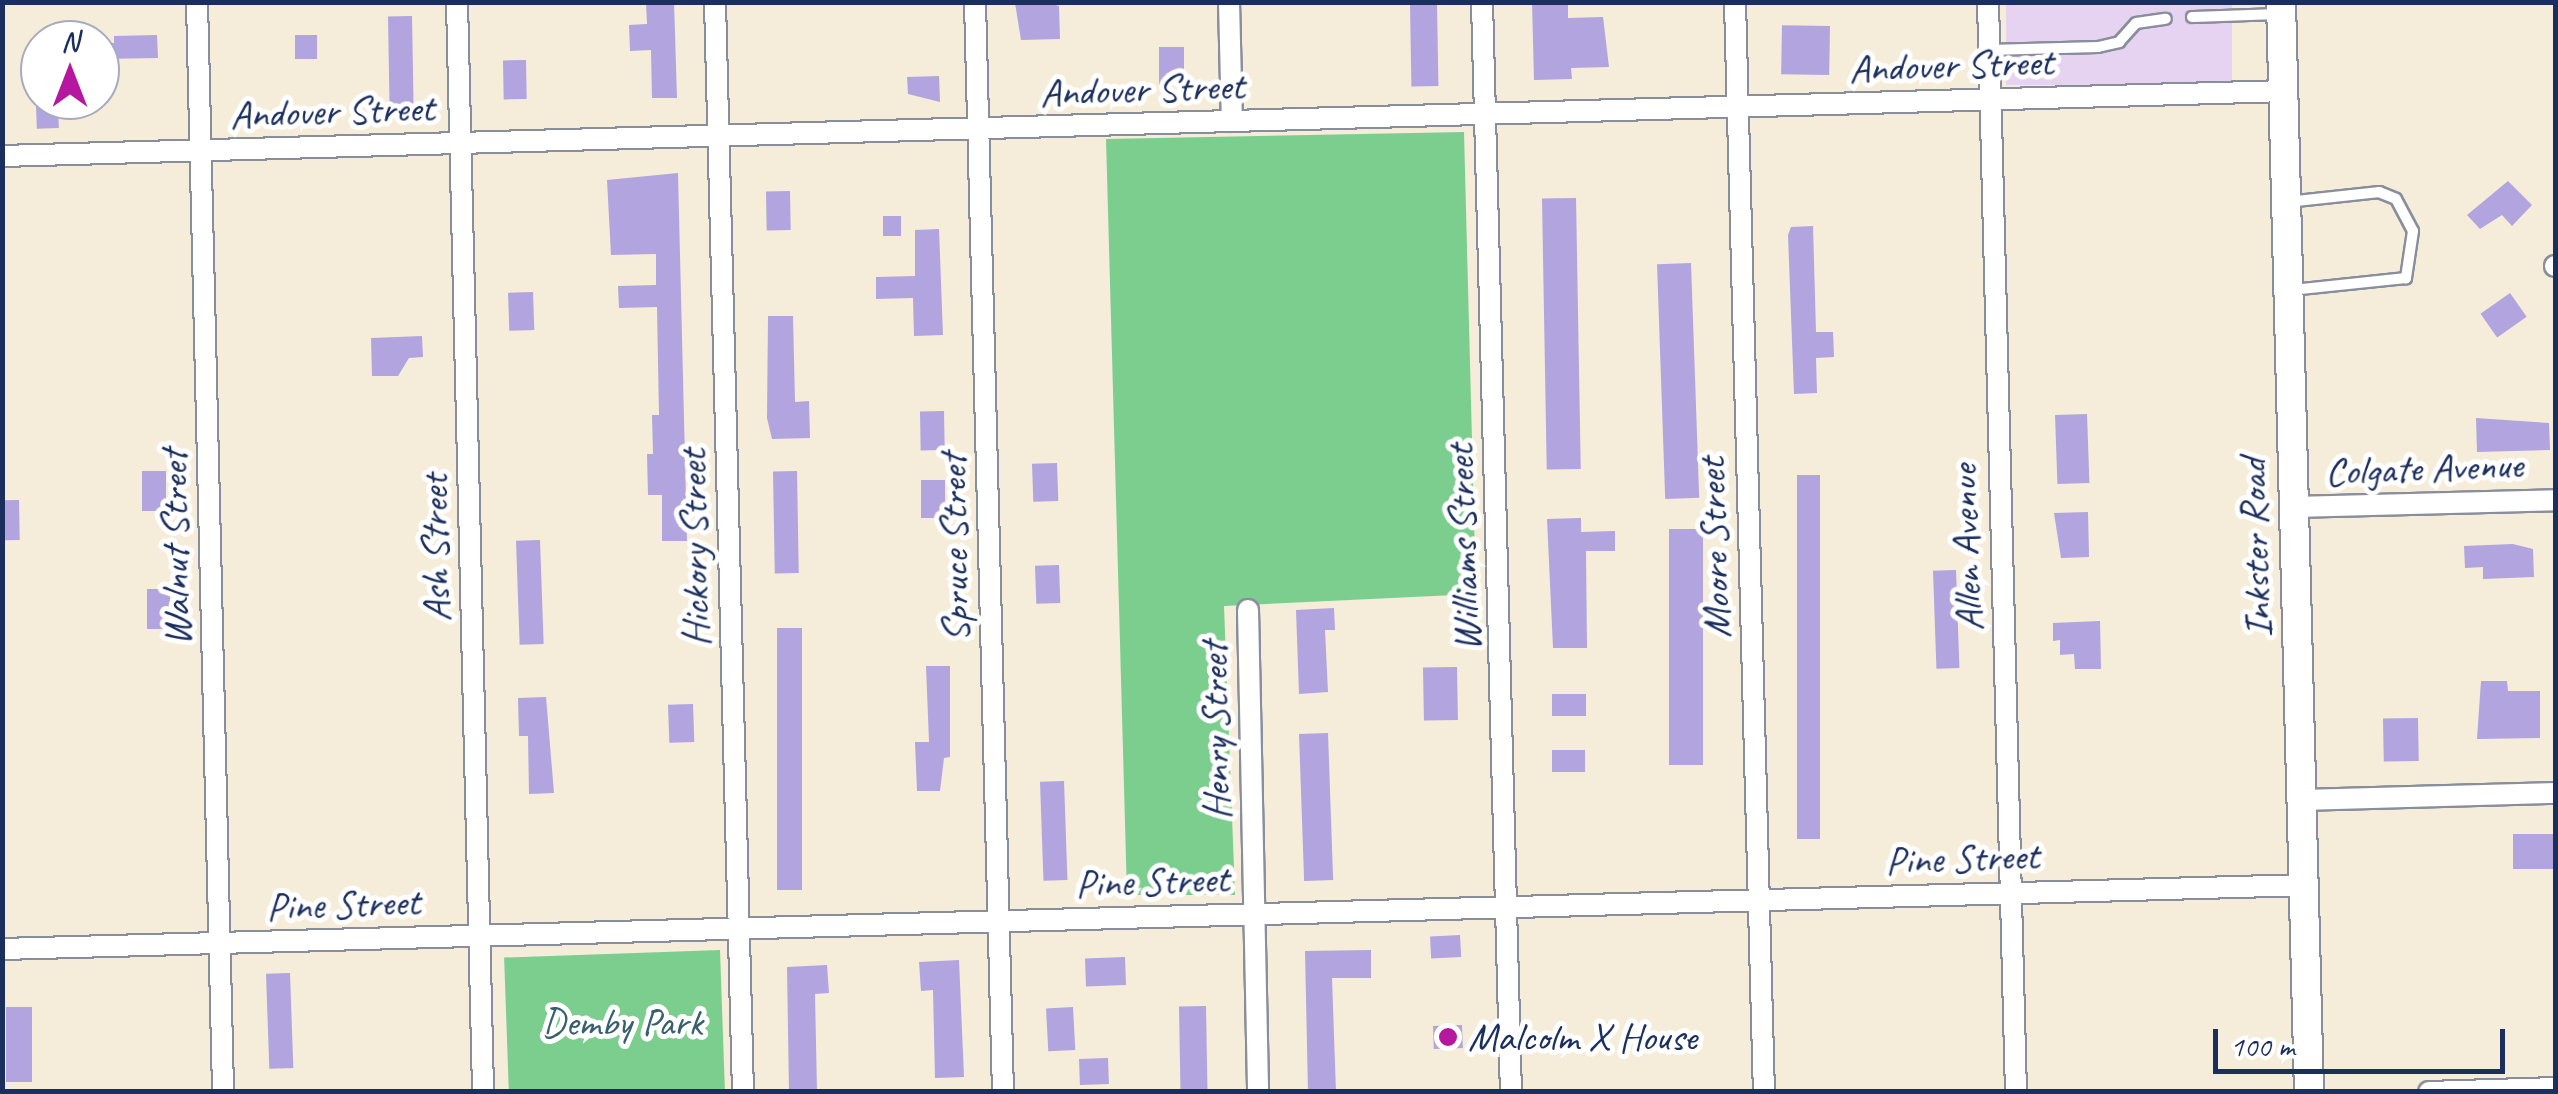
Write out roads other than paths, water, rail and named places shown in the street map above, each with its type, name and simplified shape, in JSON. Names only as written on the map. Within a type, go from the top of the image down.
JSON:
[{"type":"main road","name":"Inkster Road","points":[[2281,8],[2310,1092]]},
{"type":"street","name":"Walnut Street","points":[[197,2],[223,1092]]},
{"type":"street","name":"Ash Street","points":[[458,2],[484,1092]]},
{"type":"street","name":"Hickory Street","points":[[715,2],[743,1092]]},
{"type":"street","name":"Spruce Street","points":[[974,2],[1003,1092]]},
{"type":"street","points":[[1229,2],[1232,121]]},
{"type":"street","name":"Williams Street","points":[[1482,2],[1511,1092]]},
{"type":"street","name":"Moore Street","points":[[1735,2],[1764,1092]]},
{"type":"street","name":"Allen Avenue","points":[[1988,2],[2016,1092]]},
{"type":"street","name":"Andover Street","points":[[2,156],[2283,91]]},
{"type":"street","name":"Colgate Avenue","points":[[2294,507],[2556,500]]},
{"type":"street","name":"Henry Street","points":[[1248,610],[1258,1092]]},
{"type":"street","points":[[2302,800],[2556,793]]},
{"type":"street","name":"Pine Street","points":[[2,948],[2304,885]]},
{"type":"street","points":[[2429,1092],[2556,1088]]},
{"type":"lane","points":[[2192,18],[2281,8]]},
{"type":"lane","points":[[1989,50],[2098,47],[2119,42],[2136,23],[2166,19]]},
{"type":"lane","points":[[2286,202],[2380,192],[2396,198],[2413,231],[2406,278],[2288,290]]},
{"type":"place","name":"Malcolm X House","points":[[1448,1037]]},
{"type":"park label","name":"Demby Park","points":[[622,1022]]}]
